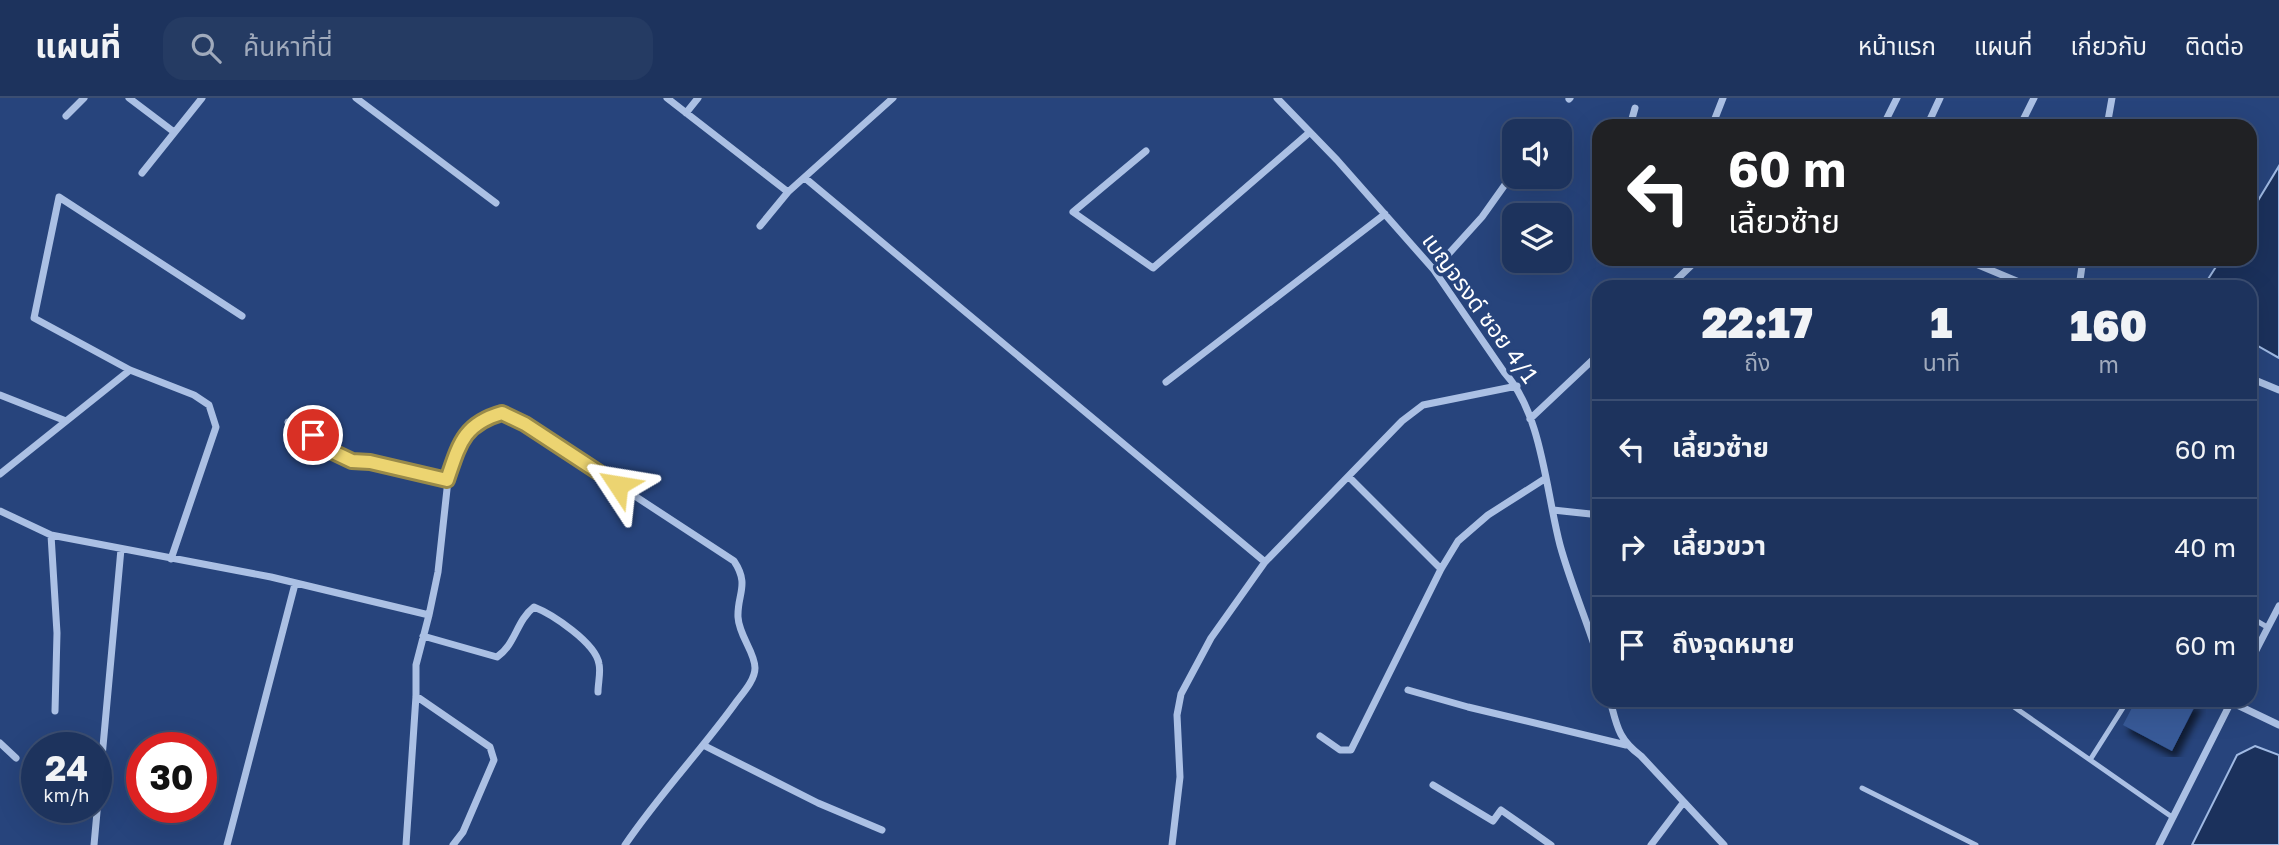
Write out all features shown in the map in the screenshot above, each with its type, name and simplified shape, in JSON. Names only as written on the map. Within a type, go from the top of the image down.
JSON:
[{"type":"street","points":[[66,116],[84,98]]},
{"type":"street","points":[[129,98],[174,132]]},
{"type":"street","points":[[142,173],[202,98]]},
{"type":"street","points":[[356,98],[496,203]]},
{"type":"street","points":[[667,98],[788,192]]},
{"type":"street","points":[[686,113],[698,98]]},
{"type":"street","points":[[760,226],[788,192],[892,98]]},
{"type":"street","name":"เบญจรงด์ ซอย 4/1","points":[[1278,98],[1434,270],[1504,372],[1517,386],[1530,419],[1546,478],[1560,545],[1592,639]]},
{"type":"street","points":[[1715,119],[1723,98]]},
{"type":"street","points":[[1887,119],[1898,98]]},
{"type":"street","points":[[1930,119],[1940,98]]},
{"type":"street","points":[[2024,119],[2034,98]]},
{"type":"street","points":[[2108,119],[2112,98]]},
{"type":"street","points":[[1632,119],[1635,108]]},
{"type":"street","points":[[1146,151],[1073,212],[1153,268],[1310,132]]},
{"type":"street","points":[[805,178],[1265,562]]},
{"type":"street","points":[[1434,270],[1482,217],[1502,189]]},
{"type":"street","points":[[171,559],[216,427],[209,405],[194,395],[130,370],[34,318],[60,197],[242,316]]},
{"type":"street","points":[[1166,382],[1385,214]]},
{"type":"street","points":[[1676,280],[1691,266]]},
{"type":"street","points":[[1981,266],[2014,280]]},
{"type":"street","points":[[1530,419],[1592,361]]},
{"type":"street","points":[[0,474],[130,370]]},
{"type":"street","points":[[2257,381],[2279,390]]},
{"type":"street","points":[[1172,845],[1180,777],[1177,715],[1181,694],[1211,638],[1265,562],[1402,421],[1423,405],[1517,386]]},
{"type":"street","points":[[0,395],[66,421]]},
{"type":"street","points":[[406,845],[416,696],[415,665],[438,572],[447,480],[461,438],[484,418],[502,413],[525,424],[734,561],[741,571],[743,593],[738,616],[742,637],[755,668],[751,680],[705,746],[640,823],[625,845]]},
{"type":"street","points":[[288,422],[305,428],[331,451],[352,461],[370,462],[447,480]]},
{"type":"street","points":[[1349,477],[1441,569]]},
{"type":"street","points":[[1320,736],[1340,750],[1351,750],[1441,569],[1458,541],[1488,515],[1546,478]]},
{"type":"street","points":[[1553,510],[1592,514]]},
{"type":"street","points":[[0,511],[51,535],[271,577],[429,615]]},
{"type":"street","points":[[51,535],[57,633],[55,711]]},
{"type":"street","points":[[94,845],[121,549]]},
{"type":"street","points":[[227,845],[295,584]]},
{"type":"street","points":[[2257,648],[2279,606]]},
{"type":"street","points":[[423,636],[497,657],[513,640],[524,615],[534,607],[550,613],[589,646],[599,662],[598,692]]},
{"type":"street","points":[[1408,691],[1626,745],[1641,756],[1724,845]]},
{"type":"street","points":[[416,696],[490,747],[494,760],[463,832],[453,845]]},
{"type":"street","points":[[1612,707],[1626,745]]},
{"type":"street","points":[[2159,845],[2229,707]]},
{"type":"street","points":[[2244,707],[2279,724]]},
{"type":"street","points":[[0,743],[16,758]]},
{"type":"street","points":[[705,746],[818,803],[882,830]]},
{"type":"street","points":[[1433,785],[1493,821],[1500,810],[1551,845]]},
{"type":"street","points":[[1651,845],[1683,803]]},
{"type":"lane","points":[[2257,621],[2267,627]]},
{"type":"lane","points":[[2014,707],[2172,817]]},
{"type":"lane","points":[[2090,760],[2124,707]]},
{"type":"lane","points":[[1862,788],[1976,845]]},
{"type":"water","points":[[2279,166],[2279,358],[2257,345],[2257,280],[2208,280],[2216,266],[2257,266],[2257,202]]},
{"type":"water","points":[[2255,746],[2279,755],[2279,845],[2192,845],[2237,755]]},
{"type":"building","points":[[2132,707],[2194,707],[2172,751],[2123,725]]},
{"type":"route","points":[[313,435],[331,451],[352,461],[370,462],[447,480],[461,438],[484,418],[502,413],[525,424],[618,485]]}]
